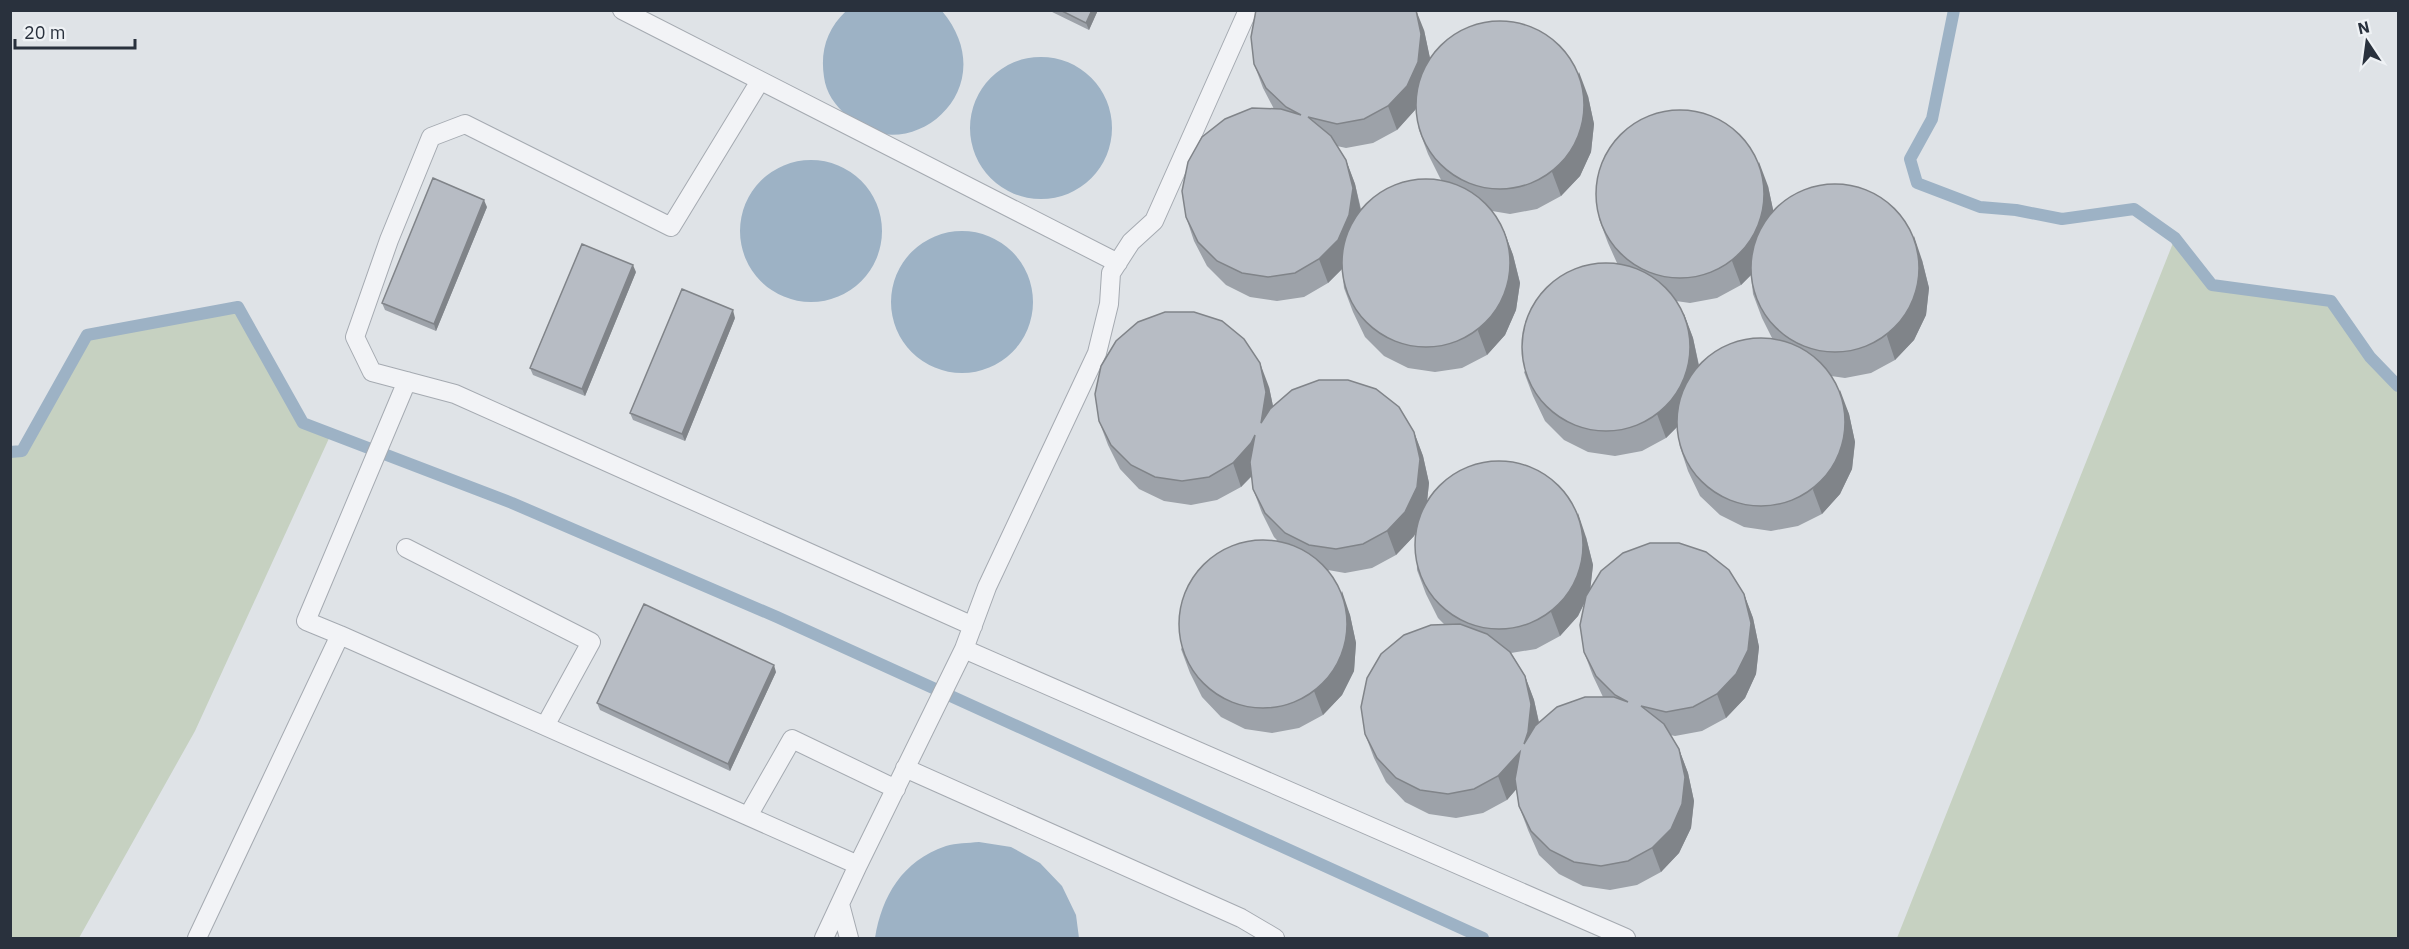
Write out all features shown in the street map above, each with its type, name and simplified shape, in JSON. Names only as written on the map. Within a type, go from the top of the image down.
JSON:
[{"type":"lane","points":[[621,10],[1118,263]]},
{"type":"lane","points":[[824,939],[964,649],[987,587],[1097,352],[1109,304],[1112,273],[1131,242],[1154,221],[1248,10]]},
{"type":"lane","points":[[760,81],[671,227],[465,124],[431,136],[389,240],[355,337],[372,372],[455,394],[973,626]]},
{"type":"lane","points":[[407,381],[306,621],[858,865]]},
{"type":"lane","points":[[406,548],[591,642],[545,726]]},
{"type":"lane","points":[[197,939],[340,635]]},
{"type":"lane","points":[[964,649],[1626,939]]},
{"type":"lane","points":[[748,816],[792,739],[896,789]]},
{"type":"lane","points":[[905,768],[1240,918],[1275,939]]},
{"type":"lane","points":[[840,904],[849,939]]},
{"type":"green space","points":[[2175,238],[2212,285],[2331,301],[2370,357],[2398,386],[2398,938],[1897,938]]},
{"type":"green space","points":[[238,307],[303,423],[331,434],[195,731],[79,938],[11,938],[11,452],[22,451],[87,335]]},
{"type":"water","points":[[846,11],[942,11],[959,41],[963,69],[957,94],[941,115],[920,129],[896,135],[871,131],[847,116],[839,108],[827,88],[823,58],[826,41],[834,25]]},
{"type":"water","points":[[1041,57],[1068,62],[1091,78],[1107,101],[1112,128],[1107,155],[1091,178],[1068,194],[1041,199],[1014,194],[991,178],[975,155],[970,128],[975,101],[991,78],[1014,62]]},
{"type":"water","points":[[811,160],[838,165],[861,181],[877,204],[882,231],[877,258],[861,281],[838,297],[811,302],[784,297],[761,281],[745,258],[740,231],[745,204],[761,181],[784,165]]},
{"type":"water","points":[[962,231],[989,236],[1012,252],[1028,275],[1033,302],[1028,329],[1012,352],[989,368],[962,373],[935,368],[912,352],[896,329],[891,302],[896,275],[912,252],[935,236]]},
{"type":"water","points":[[979,842],[1011,847],[1040,863],[1062,886],[1076,915],[1079,938],[875,938],[889,894],[906,871],[917,861],[946,846]]},
{"type":"building","points":[[1060,10],[1092,10],[1086,23]]},
{"type":"building","points":[[1256,10],[1416,10],[1421,34],[1418,62],[1407,86],[1388,106],[1364,119],[1337,124],[1308,117],[1331,136],[1346,160],[1353,188],[1349,215],[1338,240],[1319,259],[1295,273],[1268,277],[1242,273],[1217,261],[1198,242],[1186,217],[1182,191],[1188,162],[1202,137],[1225,119],[1252,108],[1281,109],[1301,115],[1286,107],[1266,88],[1254,64],[1251,37]]},
{"type":"building","points":[[1500,21],[1516,22],[1532,27],[1560,45],[1578,73],[1583,89],[1583,121],[1578,137],[1560,165],[1532,183],[1516,188],[1500,189],[1484,188],[1468,183],[1440,165],[1422,137],[1417,121],[1416,105],[1417,89],[1422,73],[1440,45],[1468,27],[1484,22]]},
{"type":"building","points":[[1680,110],[1696,111],[1712,116],[1740,134],[1758,162],[1763,178],[1763,210],[1758,226],[1740,254],[1712,272],[1696,277],[1680,278],[1664,277],[1648,272],[1620,254],[1602,226],[1597,210],[1596,194],[1597,178],[1602,162],[1620,134],[1648,116],[1664,111]]},
{"type":"building","points":[[433,178],[484,200],[434,324],[382,303]]},
{"type":"building","points":[[1426,179],[1442,180],[1458,185],[1486,203],[1504,231],[1509,247],[1509,279],[1504,295],[1486,323],[1458,341],[1442,346],[1426,347],[1410,346],[1394,341],[1366,323],[1348,295],[1343,279],[1342,263],[1343,247],[1348,231],[1366,203],[1394,185],[1410,180]]},
{"type":"building","points":[[1835,184],[1851,185],[1867,190],[1895,208],[1913,236],[1918,252],[1918,284],[1913,300],[1895,328],[1867,346],[1851,351],[1835,352],[1819,351],[1803,346],[1775,328],[1757,300],[1752,284],[1751,268],[1752,252],[1757,236],[1775,208],[1803,190],[1819,185]]},
{"type":"building","points":[[582,244],[633,265],[582,389],[530,368]]},
{"type":"building","points":[[1606,263],[1622,264],[1638,269],[1666,287],[1684,315],[1689,331],[1689,363],[1684,379],[1666,407],[1638,425],[1622,430],[1606,431],[1590,430],[1574,425],[1546,407],[1528,379],[1523,363],[1522,347],[1523,331],[1528,315],[1546,287],[1574,269],[1590,264]]},
{"type":"building","points":[[682,289],[733,310],[682,434],[630,413]]},
{"type":"building","points":[[1165,312],[1194,312],[1222,321],[1244,339],[1260,363],[1266,392],[1261,423],[1270,409],[1292,390],[1319,380],[1348,380],[1376,389],[1399,407],[1414,432],[1420,459],[1417,487],[1405,512],[1387,531],[1363,544],[1336,549],[1309,545],[1285,533],[1265,513],[1253,489],[1250,462],[1255,435],[1233,463],[1209,477],[1182,481],[1155,477],[1131,465],[1111,445],[1099,421],[1095,394],[1101,366],[1116,341],[1138,322]]},
{"type":"building","points":[[1761,338],[1777,339],[1793,344],[1821,362],[1839,390],[1844,406],[1844,438],[1839,454],[1821,482],[1793,500],[1777,505],[1761,506],[1745,505],[1729,500],[1701,482],[1683,454],[1678,438],[1677,422],[1678,406],[1683,390],[1701,362],[1729,344],[1745,339]]},
{"type":"building","points":[[1499,461],[1515,462],[1531,467],[1559,485],[1577,513],[1582,529],[1582,561],[1577,577],[1559,605],[1531,623],[1515,628],[1499,629],[1483,628],[1467,623],[1439,605],[1421,577],[1416,561],[1415,545],[1416,529],[1421,513],[1439,485],[1467,467],[1483,462]]},
{"type":"building","points":[[1263,540],[1279,541],[1295,546],[1323,564],[1341,592],[1346,608],[1346,640],[1341,656],[1323,684],[1295,702],[1279,707],[1263,708],[1247,707],[1231,702],[1203,684],[1185,656],[1180,640],[1179,624],[1180,608],[1185,592],[1203,564],[1231,546],[1247,541]]},
{"type":"building","points":[[1650,543],[1679,543],[1706,552],[1729,570],[1744,594],[1751,623],[1748,650],[1736,674],[1717,694],[1693,707],[1666,712],[1641,706],[1664,724],[1679,749],[1685,777],[1682,804],[1671,829],[1652,848],[1628,861],[1601,866],[1574,862],[1550,850],[1531,831],[1519,806],[1515,779],[1520,752],[1498,776],[1474,789],[1448,794],[1420,790],[1396,778],[1377,758],[1365,734],[1361,707],[1367,678],[1381,654],[1404,635],[1431,625],[1460,624],[1487,634],[1510,652],[1525,676],[1531,704],[1528,732],[1524,744],[1535,726],[1557,707],[1585,697],[1614,697],[1628,702],[1615,695],[1596,676],[1584,652],[1580,625],[1586,596],[1601,571],[1623,553]]},
{"type":"building","points":[[644,604],[774,665],[728,764],[597,703]]},
{"type":"waterway","points":[[1954,10],[1932,119],[1910,159],[1917,183],[1980,207],[2016,210],[2062,219],[2134,209],[2175,238],[2212,285],[2331,301],[2370,357],[2398,386]]},
{"type":"waterway","points":[[10,452],[22,451],[87,335],[238,307],[303,423],[512,503],[777,617],[1483,938]]}]
